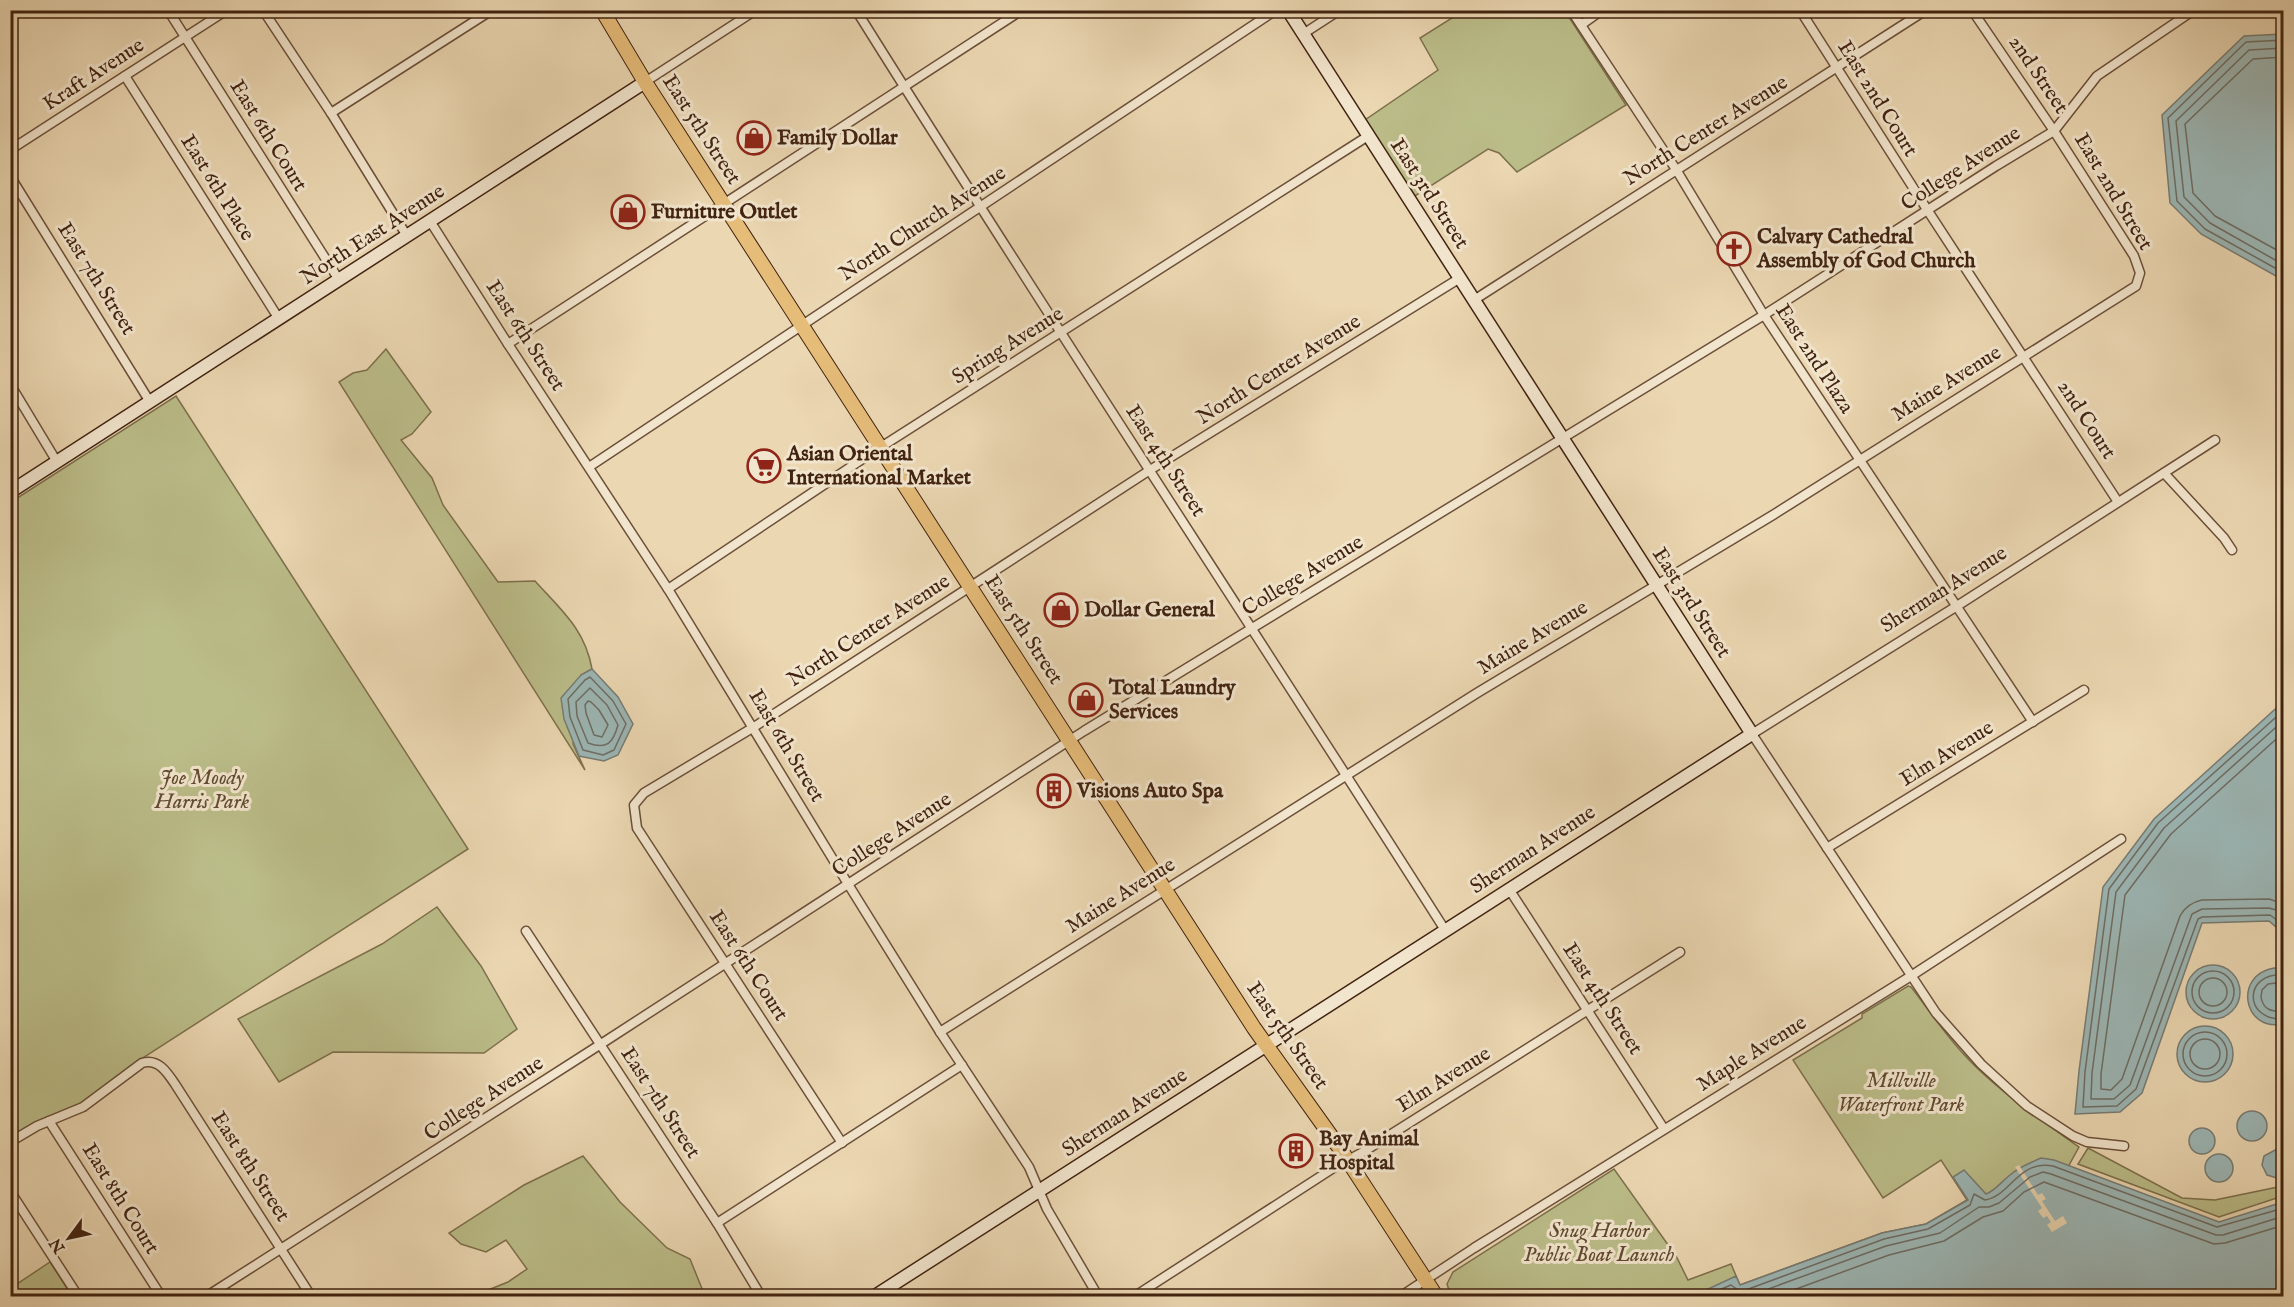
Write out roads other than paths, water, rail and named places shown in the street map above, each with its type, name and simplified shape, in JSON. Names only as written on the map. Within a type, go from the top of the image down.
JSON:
[{"type":"main road","name":"East 5th Street","points":[[602,10],[645,82],[1165,890],[1266,1045],[1348,1160],[1436,1296]]},
{"type":"street","name":"East 6th Court","points":[[168,10],[339,280]]},
{"type":"street","name":"Kraft Avenue","points":[[10,150],[227,10]]},
{"type":"street","points":[[263,10],[331,113],[407,236]]},
{"type":"street","points":[[331,113],[492,10]]},
{"type":"street","name":"North East Avenue","points":[[10,492],[756,10]]},
{"type":"street","name":"East 4th Street","points":[[856,10],[1061,334],[1445,930]]},
{"type":"street","points":[[508,344],[1022,10]]},
{"type":"street","name":"North Church Avenue","points":[[588,467],[1276,10]]},
{"type":"street","name":"East 3rd Street","points":[[1288,10],[1752,734],[1936,1013],[1981,1064],[2026,1106],[2073,1136],[2087,1142],[2124,1146]]},
{"type":"street","points":[[1303,34],[1340,10]]},
{"type":"street","name":"East 2nd Plaza","points":[[1571,10],[1677,171],[1764,315],[2033,722]]},
{"type":"street","points":[[1581,25],[1602,10]]},
{"type":"street","name":"East 2nd Court","points":[[1800,10],[2023,357]]},
{"type":"street","name":"North Center Avenue","points":[[1474,300],[1926,10]]},
{"type":"street","name":"2nd Street","points":[[1972,10],[2054,131]]},
{"type":"street","name":"College Avenue","points":[[207,1296],[282,1250],[1069,741],[1764,315],[2054,131],[2097,76],[2194,10]]},
{"type":"street","name":"East 6th Place","points":[[125,76],[279,319]]},
{"type":"street","name":"East 2nd Street","points":[[2054,131],[2134,256],[2140,273]]},
{"type":"street","name":"Spring Avenue","points":[[668,589],[881,448],[1368,136]]},
{"type":"street","name":"East 7th Street","points":[[10,176],[150,402]]},
{"type":"street","name":"East 6th Street","points":[[430,221],[668,589],[940,1032],[1029,1167],[1047,1209],[1098,1296]]},
{"type":"street","name":"Maine Avenue","points":[[940,1032],[1477,693],[1773,515],[2136,286],[2140,273]]},
{"type":"street","name":"North Center Avenue","points":[[634,805],[644,793],[754,727],[1150,470],[1356,345],[1460,278]]},
{"type":"street","name":"2nd Court","points":[[2023,357],[2118,502]]},
{"type":"street","points":[[10,384],[57,462]]},
{"type":"street","name":"Sherman Avenue","points":[[875,1296],[2215,440]]},
{"type":"street","points":[[2164,473],[2224,538],[2232,550]]},
{"type":"street","name":"Elm Avenue","points":[[1827,848],[2084,690]]},
{"type":"street","name":"East 6th Court","points":[[634,805],[637,828],[842,1143]]},
{"type":"street","name":"Maple Avenue","points":[[1401,1296],[1911,976],[2121,839]]},
{"type":"street","name":"East 4th Street","points":[[1509,889],[1664,1129]]},
{"type":"street","name":"East 7th Street","points":[[526,931],[717,1223],[761,1296]]},
{"type":"street","name":"Elm Avenue","points":[[1135,1296],[1335,1167],[1680,952]]},
{"type":"street","name":"East 8th Street","points":[[49,1121],[83,1107],[140,1065],[152,1062],[162,1067],[311,1296]]},
{"type":"street","points":[[717,1223],[962,1065]]},
{"type":"street","points":[[10,1142],[34,1127],[49,1121]]},
{"type":"street","name":"East 8th Court","points":[[49,1121],[161,1296]]},
{"type":"street","points":[[10,1191],[78,1296]]},
{"type":"water","points":[[2284,34],[2283,280],[2201,234],[2170,203],[2162,115],[2244,36]]},
{"type":"water","points":[[592,669],[618,697],[633,724],[618,755],[604,761],[579,756],[564,719],[561,698],[581,675]]},
{"type":"water","points":[[2283,702],[2283,933],[2269,921],[2202,923],[2142,1093],[2120,1112],[2075,1114],[2103,887],[2154,819]]},
{"type":"water","points":[[2208,965],[2218,965],[2228,969],[2236,977],[2240,992],[2236,1007],[2228,1015],[2218,1019],[2208,1019],[2198,1015],[2190,1007],[2186,997],[2186,987],[2190,977],[2198,969]]},
{"type":"water","points":[[2274,968],[2283,969],[2283,1024],[2269,1024],[2259,1020],[2252,1012],[2248,1002],[2248,991],[2252,981],[2261,973]]},
{"type":"water","points":[[2200,1026],[2210,1026],[2225,1034],[2231,1043],[2233,1054],[2231,1065],[2225,1074],[2210,1082],[2200,1082],[2189,1077],[2182,1070],[2177,1059],[2177,1049],[2182,1038],[2189,1031]]},
{"type":"water","points":[[2252,1111],[2263,1115],[2267,1126],[2263,1137],[2252,1141],[2241,1137],[2237,1126],[2241,1115]]},
{"type":"water","points":[[2202,1128],[2211,1132],[2215,1141],[2211,1150],[2202,1154],[2193,1150],[2189,1141],[2193,1132]]},
{"type":"water","points":[[2275,1150],[2283,1152],[2283,1176],[2277,1178],[2267,1175],[2262,1165],[2264,1156]]},
{"type":"water","points":[[2219,1154],[2229,1158],[2233,1168],[2229,1178],[2219,1182],[2209,1178],[2205,1168],[2209,1158]]},
{"type":"water","points":[[2041,1158],[2054,1160],[2219,1222],[2283,1202],[2283,1296],[1693,1296],[1736,1276],[1740,1285],[1882,1233],[1926,1224],[1968,1200],[1953,1177],[1964,1170],[1986,1194],[2017,1170]]},
{"type":"place","name":"Family Dollar","points":[[754,138]]},
{"type":"place","name":"Furniture Outlet","points":[[628,212]]},
{"type":"place","name":"Calvary Cathedral Assembly of God Church","points":[[1734,249]]},
{"type":"place","name":"Asian Oriental International Market","points":[[764,466]]},
{"type":"place","name":"Dollar General","points":[[1061,610]]},
{"type":"place","name":"Total Laundry Services","points":[[1086,700]]},
{"type":"place","name":"Visions Auto Spa","points":[[1054,791]]},
{"type":"place","name":"Bay Animal Hospital","points":[[1296,1151]]},
{"type":"park label","name":"Joe Moody Harris Park","points":[[202,790]]},
{"type":"park label","name":"Millville Waterfront Park","points":[[1901,1093]]},
{"type":"park label","name":"Snug Harbor Public Boat Launch","points":[[1599,1243]]}]
